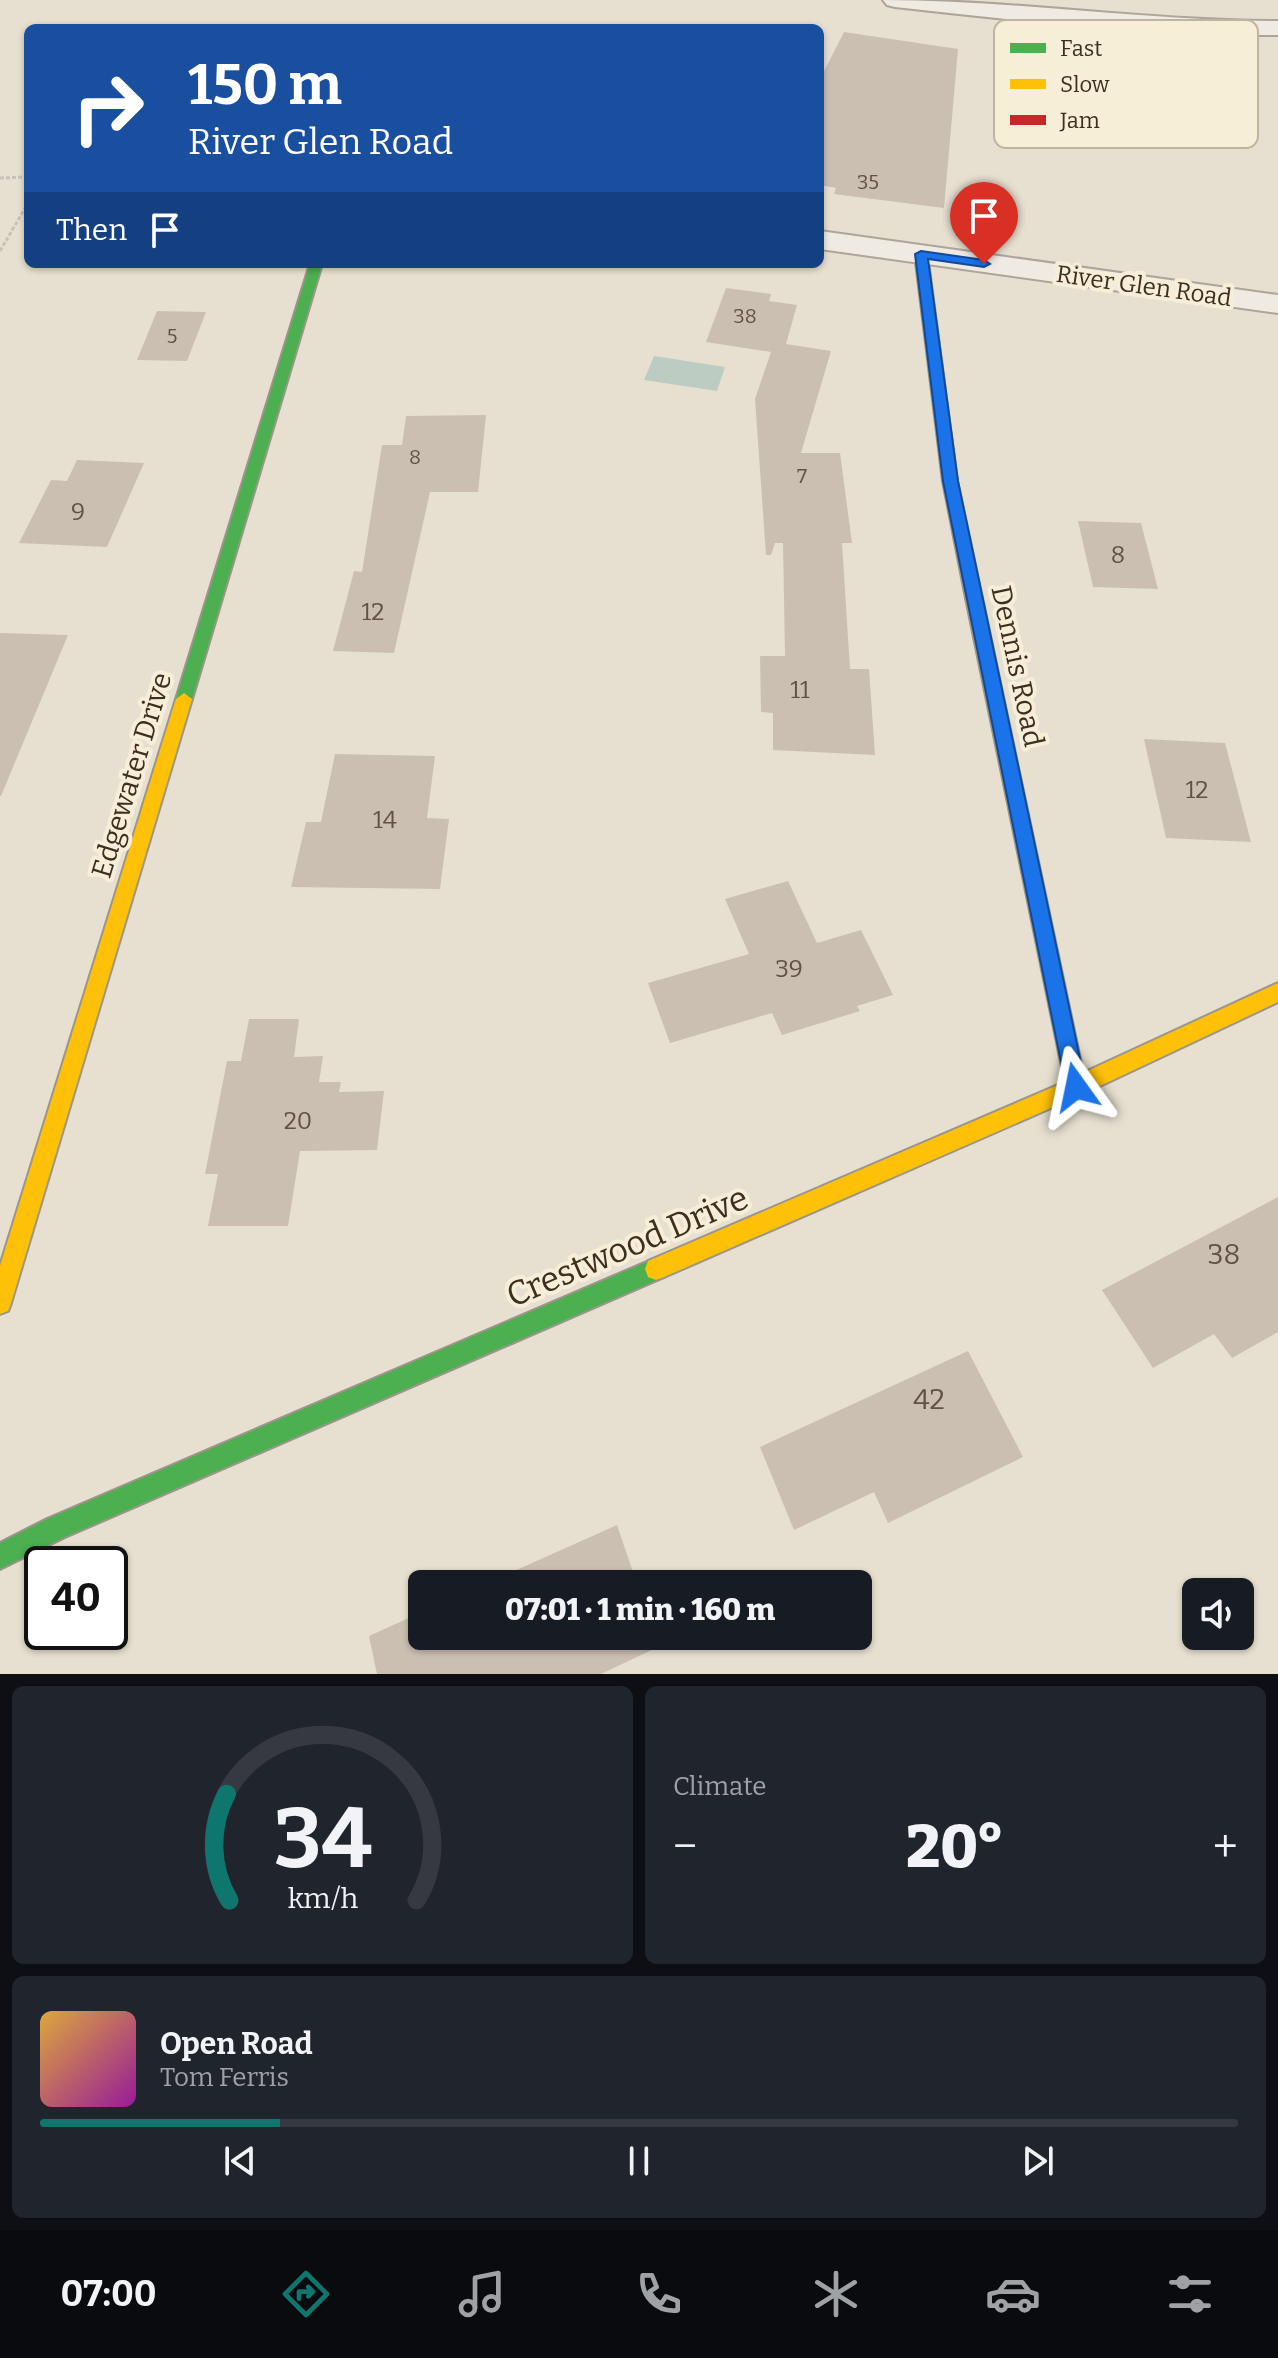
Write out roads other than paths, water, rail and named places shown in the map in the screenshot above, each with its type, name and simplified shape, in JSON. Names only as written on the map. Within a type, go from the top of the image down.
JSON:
[{"type":"street","points":[[895,0],[1083,20]]},
{"type":"street","points":[[1258,28],[1278,28]]},
{"type":"street","name":"River Glen Road","points":[[824,241],[1278,304]]},
{"type":"street","name":"Dennis Road","points":[[921,254],[950,481],[1076,1087]]},
{"type":"street","name":"Edgewater Drive","points":[[0,1303],[315,268]]},
{"type":"street","name":"Crestwood Drive","points":[[0,1556],[56,1528],[524,1324],[1076,1087],[1278,992]]}]
